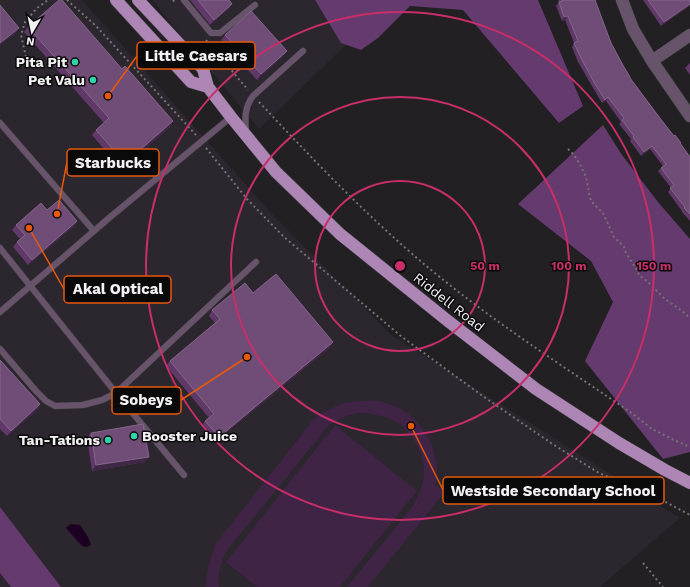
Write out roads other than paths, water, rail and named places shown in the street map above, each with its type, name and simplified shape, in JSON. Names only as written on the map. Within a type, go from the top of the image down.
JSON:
[{"type":"main road","points":[[116,0],[191,82],[208,87]]},
{"type":"main road","name":"Riddell Road","points":[[138,0],[203,69],[208,87],[276,172],[340,234],[448,321],[536,389],[626,446],[690,483]]},
{"type":"street","points":[[622,0],[633,29],[652,61],[690,116]]},
{"type":"street","points":[[652,61],[690,35]]},
{"type":"lane","points":[[184,0],[211,33],[220,34],[255,5]]},
{"type":"lane","points":[[246,135],[245,117],[248,102],[303,51]]},
{"type":"lane","points":[[0,312],[94,231],[231,117]]},
{"type":"lane","points":[[0,123],[94,231]]},
{"type":"lane","points":[[0,248],[184,475]]},
{"type":"lane","points":[[0,349],[36,391],[55,406],[83,405],[102,400],[116,393],[256,262]]},
{"type":"place","name":"Pita Pit","points":[[75,62]]},
{"type":"place","name":"Pet Valu","points":[[93,80]]},
{"type":"place","name":"Little Caesars","points":[[108,96]]},
{"type":"place","name":"Starbucks","points":[[57,214]]},
{"type":"place","name":"Akal Optical","points":[[29,228]]},
{"type":"place","name":"Sobeys","points":[[247,357]]},
{"type":"place","name":"Westside Secondary School","points":[[411,426]]},
{"type":"place","name":"Booster Juice","points":[[134,436]]},
{"type":"place","name":"Tan-Tations","points":[[108,440]]}]
